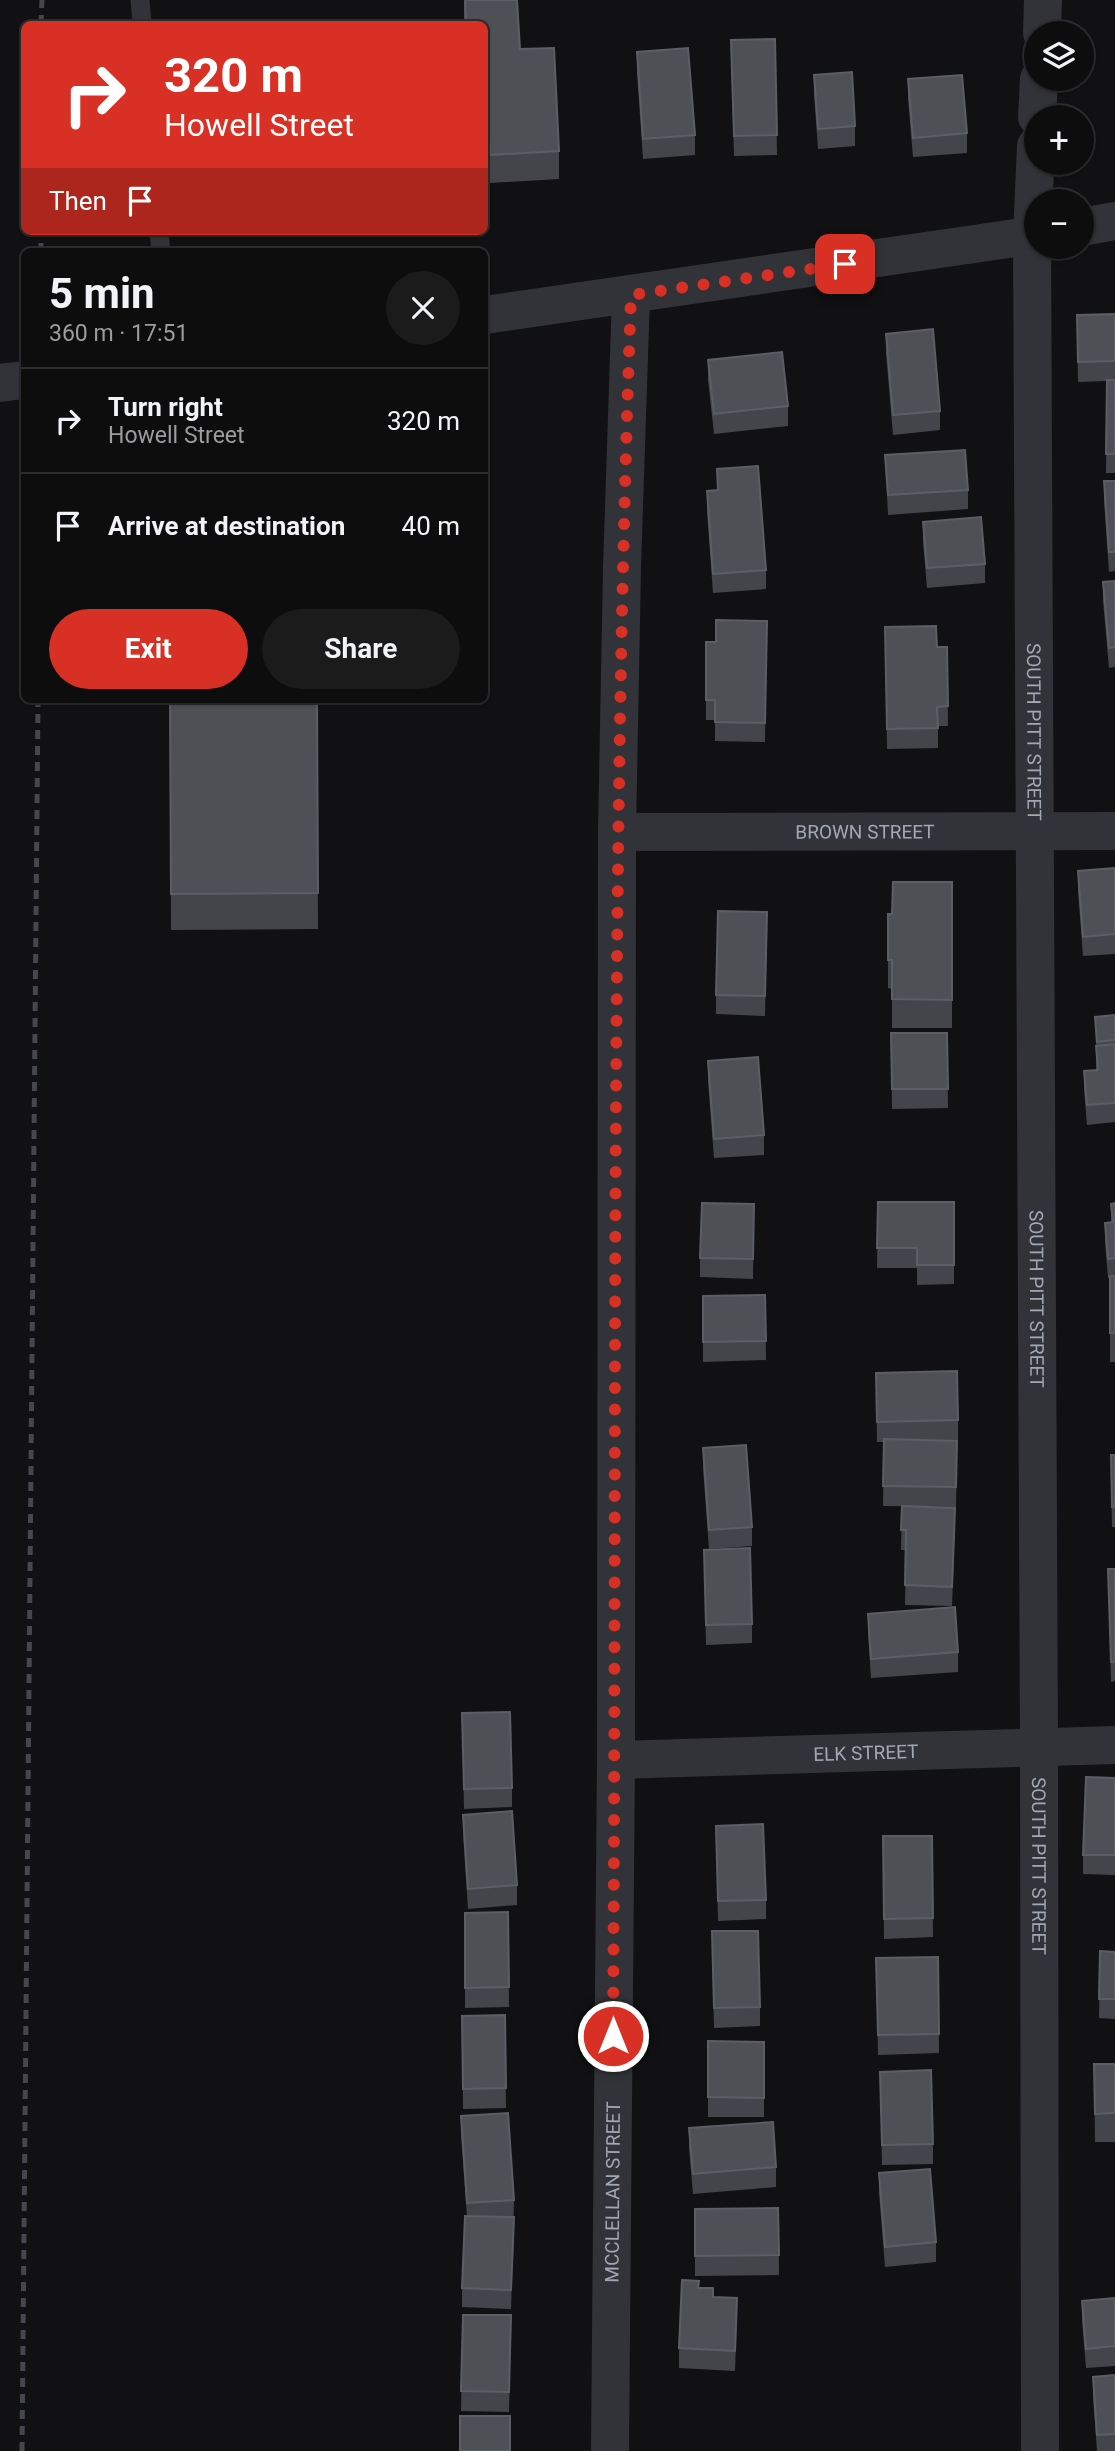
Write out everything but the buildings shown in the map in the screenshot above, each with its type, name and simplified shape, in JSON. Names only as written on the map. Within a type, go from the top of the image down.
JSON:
[{"type":"street","points":[[1042,21],[1043,0]]},
{"type":"street","points":[[1094,225],[1115,221]]},
{"type":"street","points":[[488,315],[1024,237]]},
{"type":"street","name":"SOUTH PITT STREET","points":[[1034,259],[1040,2451]]},
{"type":"street","name":"MCCLELLAN STREET","points":[[610,2451],[616,1760],[617,832],[631,295]]},
{"type":"street","points":[[0,383],[21,380]]},
{"type":"street","name":"BROWN STREET","points":[[617,832],[1115,831]]},
{"type":"street","name":"ELK STREET","points":[[616,1760],[1115,1745]]},
{"type":"lane","points":[[141,0],[142,21]]},
{"type":"railway","points":[[41,21],[42,0]]},
{"type":"railway","points":[[41,235],[41,248]]},
{"type":"railway","points":[[22,2451],[38,703]]},
{"type":"route","points":[[613,2036],[617,832],[631,295],[845,264]]}]
